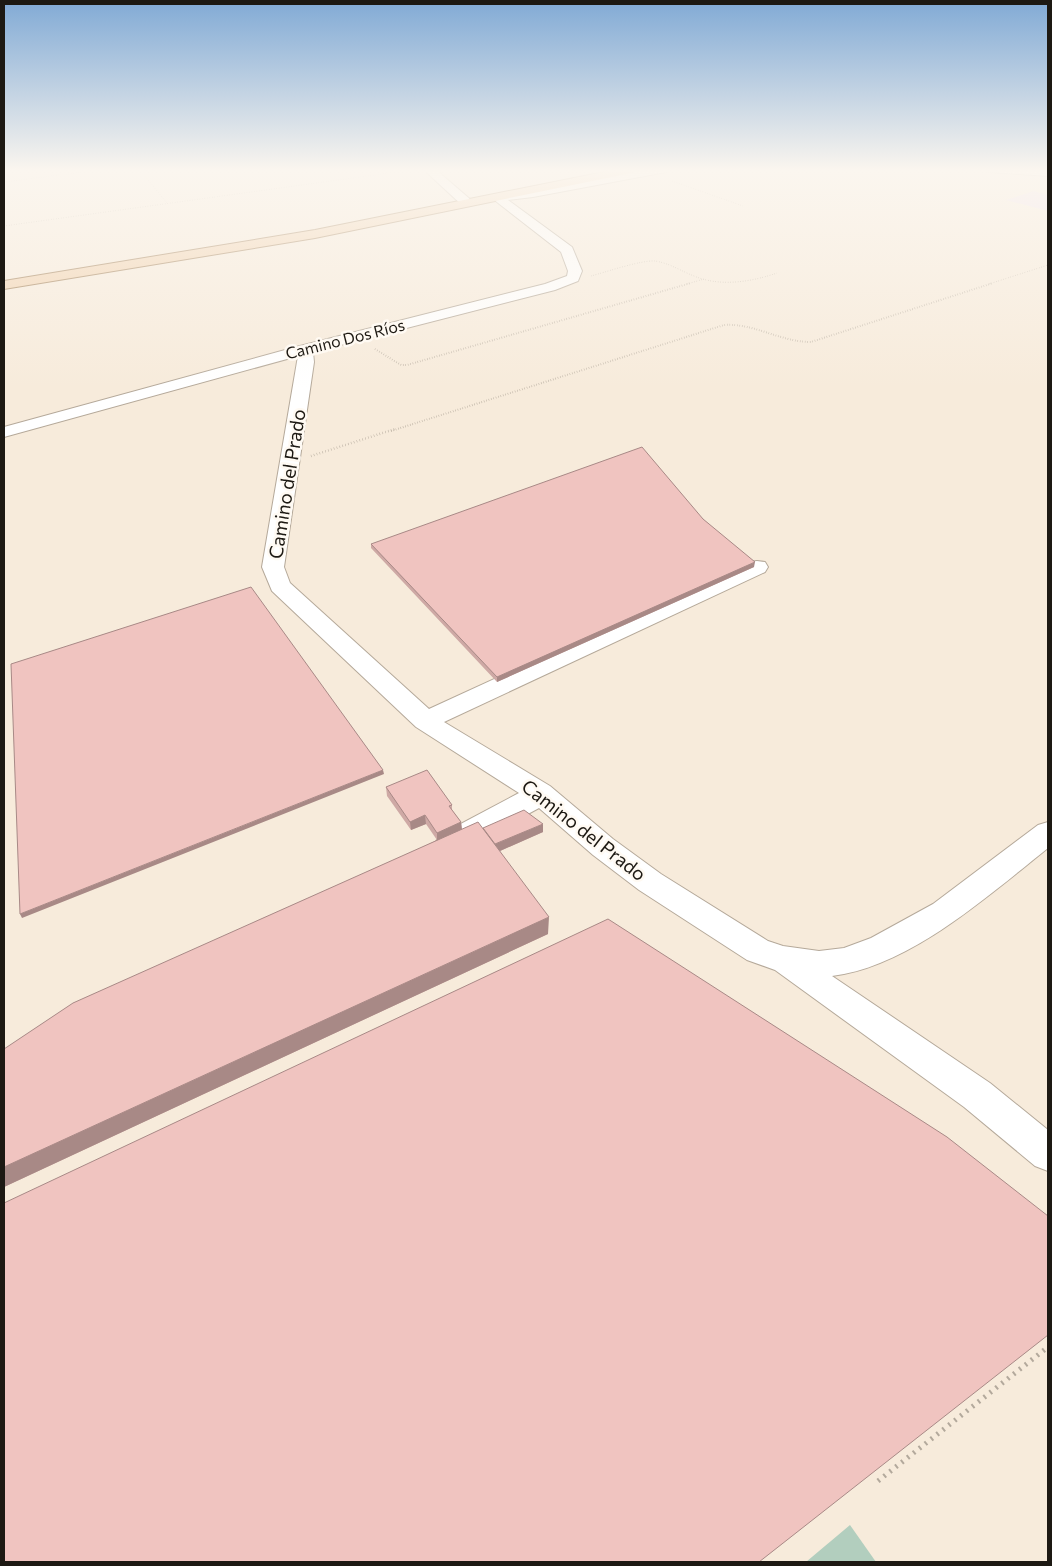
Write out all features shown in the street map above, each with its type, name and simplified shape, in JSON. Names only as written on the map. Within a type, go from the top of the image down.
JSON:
[{"type":"main road","points":[[4,284],[265,242]]},
{"type":"street","points":[[557,242],[567,250],[575,271],[573,278],[566,281]]},
{"type":"street","name":"Camino Dos Ríos","points":[[4,432],[302,350],[566,281]]},
{"type":"street","name":"Camino del Prado","points":[[302,350],[306,354],[306,362],[273,567],[280,586],[424,721],[540,793],[603,847],[650,882],[758,951],[783,959],[819,964],[845,961],[882,947],[944,913],[1048,833]]},
{"type":"street","points":[[424,721],[757,567]]},
{"type":"street","points":[[427,854],[481,829],[540,793]]},
{"type":"street","points":[[783,959],[976,1095],[1048,1153]]},
{"type":"path","points":[[566,281],[652,261],[670,265],[712,281],[752,280],[776,273]]},
{"type":"path","points":[[291,463],[724,325],[745,323],[786,340],[799,343],[811,342],[1048,265]]},
{"type":"path","points":[[355,337],[401,365],[407,366],[704,279]]},
{"type":"path","points":[[878,1481],[1048,1346]]},
{"type":"green space","points":[[850,1525],[876,1562],[806,1562]]},
{"type":"building","points":[[642,447],[703,519],[755,562],[497,677],[371,544]]},
{"type":"building","points":[[251,587],[383,770],[20,914],[11,664]]},
{"type":"building","points":[[427,770],[452,805],[449,806],[461,822],[437,833],[425,815],[410,822],[386,787]]},
{"type":"building","points":[[524,810],[543,824],[495,844],[483,828]]},
{"type":"building","points":[[478,822],[549,917],[4,1167],[4,1049],[73,1003]]},
{"type":"building","points":[[608,919],[947,1137],[1048,1216],[1048,1335],[759,1562],[4,1562],[4,1203]]}]
